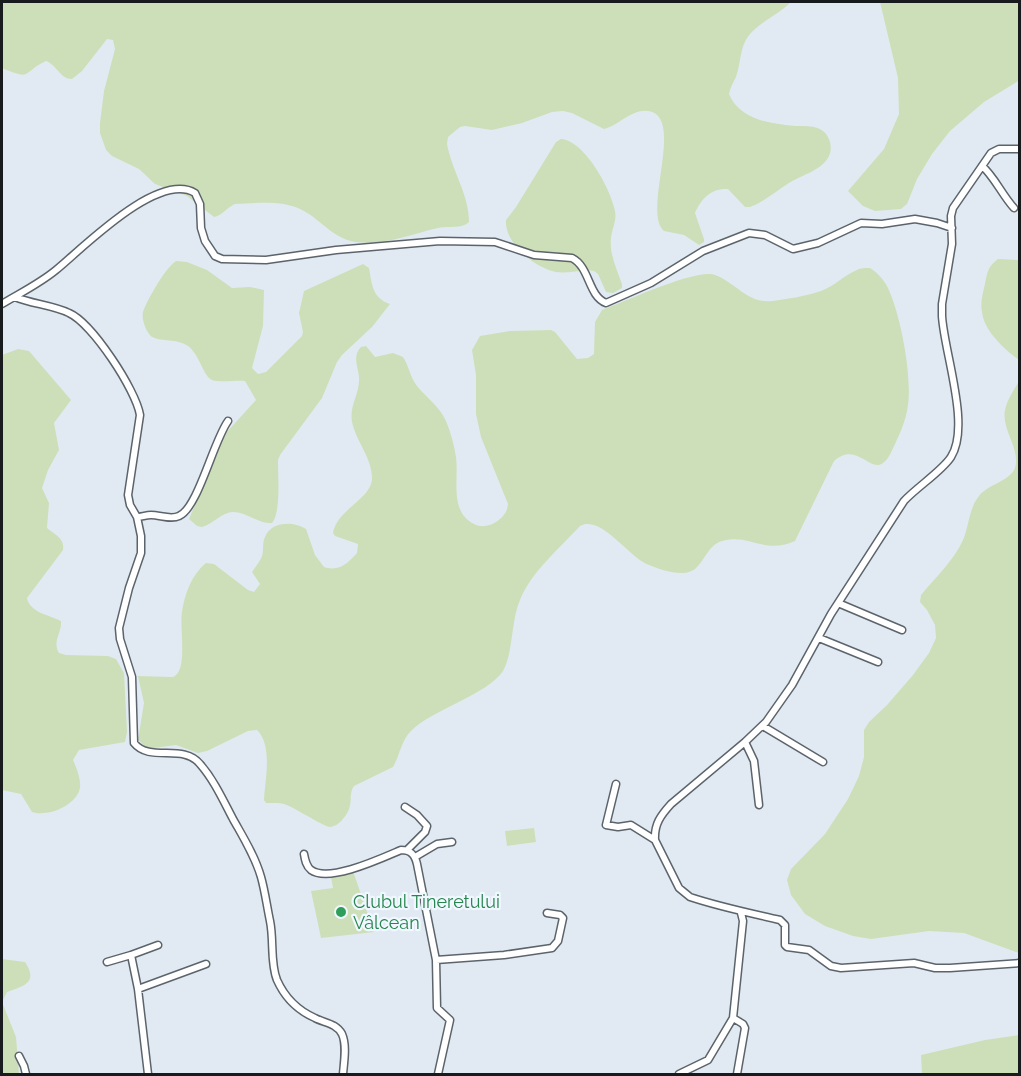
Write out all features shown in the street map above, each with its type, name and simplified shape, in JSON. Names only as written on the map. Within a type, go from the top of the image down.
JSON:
[{"type":"street","points":[[1018,963],[950,968],[935,968],[914,963],[842,968],[831,966],[809,950],[787,947],[785,945],[785,925],[780,920],[741,913],[684,894],[655,840],[656,823],[671,804],[763,726],[792,685],[838,603],[904,501],[947,462],[955,448],[958,433],[957,412],[942,316],[952,244],[953,208],[994,151],[1020,149]]},
{"type":"street","points":[[982,166],[1014,208]]},
{"type":"street","points":[[2,304],[48,276],[134,206],[171,190],[187,189],[195,193],[200,204],[201,228],[205,241],[215,256],[222,259],[267,260],[336,250],[440,241],[495,242],[534,255],[576,260],[590,280],[597,296],[606,303],[651,283],[703,251],[749,233],[765,235],[793,249],[818,243],[861,223],[882,224],[915,219],[951,228]]},
{"type":"street","points":[[15,297],[70,314],[80,321],[96,338],[138,403],[140,415],[129,484],[130,505],[137,517],[141,536],[141,553],[129,588],[120,628],[120,639],[132,677],[134,743],[137,747],[150,752],[185,754],[196,759],[210,776],[259,870],[271,925],[276,977],[288,1000],[316,1019],[339,1029],[344,1042],[344,1074]]},
{"type":"street","points":[[137,517],[151,515],[177,518],[186,512],[197,494],[214,449],[228,421]]},
{"type":"street","points":[[838,603],[902,630]]},
{"type":"street","points":[[819,638],[878,662]]},
{"type":"street","points":[[763,726],[824,762]]},
{"type":"street","points":[[745,742],[754,761],[759,805]]},
{"type":"street","points":[[616,784],[606,825],[618,827],[631,825],[655,840]]},
{"type":"street","points":[[405,807],[427,826],[425,832],[407,850]]},
{"type":"street","points":[[415,857],[437,844],[452,842]]},
{"type":"street","points":[[304,854],[306,865],[314,872],[331,874],[401,850],[407,850],[415,857],[436,960],[438,976],[436,1003],[448,1017],[450,1024],[438,1074]]},
{"type":"street","points":[[436,960],[504,955],[552,948],[558,941],[564,918],[547,913]]},
{"type":"street","points":[[679,1074],[708,1060],[733,1018],[743,921],[741,913]]},
{"type":"street","points":[[107,962],[158,945]]},
{"type":"street","points":[[131,955],[138,989],[148,1074]]},
{"type":"street","points":[[138,989],[206,964]]},
{"type":"street","points":[[733,1018],[745,1028],[737,1074]]},
{"type":"street","points":[[19,1056],[26,1074]]},
{"type":"green space","points":[[2,2],[791,2],[749,35],[743,46],[736,77],[729,94],[741,110],[757,119],[777,124],[810,126],[820,129],[828,137],[831,151],[828,158],[818,168],[750,207],[745,207],[728,189],[717,190],[707,195],[695,213],[704,239],[704,242],[699,245],[684,235],[664,231],[658,221],[657,205],[664,145],[663,128],[658,116],[647,111],[630,115],[604,129],[563,111],[552,112],[522,123],[492,130],[460,127],[448,137],[447,144],[468,212],[469,222],[458,227],[442,227],[387,241],[366,243],[341,237],[304,211],[288,205],[235,204],[214,217],[187,196],[155,184],[139,169],[112,156],[106,150],[100,133],[100,123],[104,91],[115,49],[113,40],[107,39],[82,71],[72,79],[64,77],[46,61],[23,75],[12,72],[2,68]]},
{"type":"green space","points":[[880,2],[1019,2],[1020,80],[984,102],[950,131],[932,154],[917,179],[907,204],[901,209],[875,211],[863,206],[848,191],[884,149],[899,114],[898,78]]},
{"type":"green space","points":[[561,139],[570,141],[587,156],[602,179],[612,202],[615,218],[611,250],[622,284],[622,288],[613,293],[606,292],[598,274],[594,271],[556,272],[530,260],[515,246],[507,229],[506,220],[556,142]]},
{"type":"green space","points":[[998,259],[1019,260],[1019,360],[991,333],[982,312],[981,305],[987,273]]},
{"type":"green space","points":[[176,261],[187,262],[207,270],[232,288],[250,287],[264,290],[263,326],[252,368],[258,374],[266,372],[302,336],[299,313],[304,291],[363,264],[369,268],[376,294],[390,304],[372,327],[342,355],[322,398],[280,455],[278,503],[272,523],[233,512],[202,527],[189,519],[225,434],[256,400],[245,381],[212,380],[188,346],[152,337],[148,332],[143,321],[143,312],[157,284]]},
{"type":"green space","points":[[870,268],[888,288],[901,330],[909,393],[906,416],[891,452],[883,463],[873,464],[849,454],[834,461],[795,541],[774,546],[732,539],[722,541],[711,549],[693,571],[681,573],[660,569],[641,561],[597,526],[588,524],[580,526],[539,570],[525,590],[517,608],[509,656],[503,671],[495,680],[473,695],[432,716],[411,731],[393,767],[354,786],[349,810],[337,825],[330,827],[323,825],[286,805],[266,803],[264,800],[267,754],[262,737],[257,730],[248,731],[198,753],[176,745],[146,747],[138,740],[144,703],[138,676],[172,677],[177,674],[182,659],[183,605],[193,579],[206,563],[214,564],[248,590],[254,592],[260,584],[252,572],[262,556],[265,537],[272,528],[283,524],[301,526],[306,529],[315,555],[324,567],[339,567],[357,553],[358,544],[335,536],[333,533],[341,517],[366,492],[372,478],[369,463],[354,429],[351,416],[359,383],[356,358],[361,347],[366,346],[375,357],[393,353],[403,357],[415,383],[440,411],[448,426],[456,457],[457,494],[461,511],[474,524],[485,526],[491,525],[503,516],[508,504],[481,437],[476,414],[476,375],[472,350],[480,336],[510,331],[551,330],[577,359],[588,358],[594,354],[595,322],[602,310],[677,281],[693,276],[715,275],[749,296],[763,301],[772,301],[821,291],[852,272]]},
{"type":"green space","points":[[18,349],[29,351],[71,400],[54,423],[59,450],[48,470],[42,488],[49,503],[47,528],[61,540],[63,550],[27,598],[36,610],[61,621],[56,645],[59,653],[108,656],[116,659],[124,673],[127,732],[125,742],[79,750],[73,760],[80,781],[77,794],[67,805],[46,813],[32,812],[21,794],[2,790],[2,355]]},
{"type":"green space","points":[[1019,381],[1019,953],[964,933],[929,931],[871,939],[853,936],[825,926],[805,914],[791,895],[787,880],[791,869],[825,834],[848,799],[859,776],[864,757],[864,730],[913,675],[929,653],[936,638],[935,625],[920,602],[921,595],[959,547],[965,535],[973,506],[979,496],[1008,477],[1015,468],[1015,454],[1006,425],[1005,410]]},
{"type":"green space","points":[[534,828],[536,842],[507,846],[505,831]]},
{"type":"green space","name":"Clubul Tineretului Vâlcean","points":[[353,871],[374,932],[321,938],[311,891],[333,888],[331,877]]},
{"type":"green space","points":[[2,959],[25,962],[29,969],[30,979],[19,988],[7,992],[2,1002]]},
{"type":"green space","points":[[2,1002],[16,1037],[19,1074],[2,1074]]},
{"type":"green space","points":[[1019,1035],[1019,1074],[922,1074],[921,1055],[985,1040]]},
{"type":"place","name":"Clubul Tineretului Vâlcean","points":[[341,912]]}]
